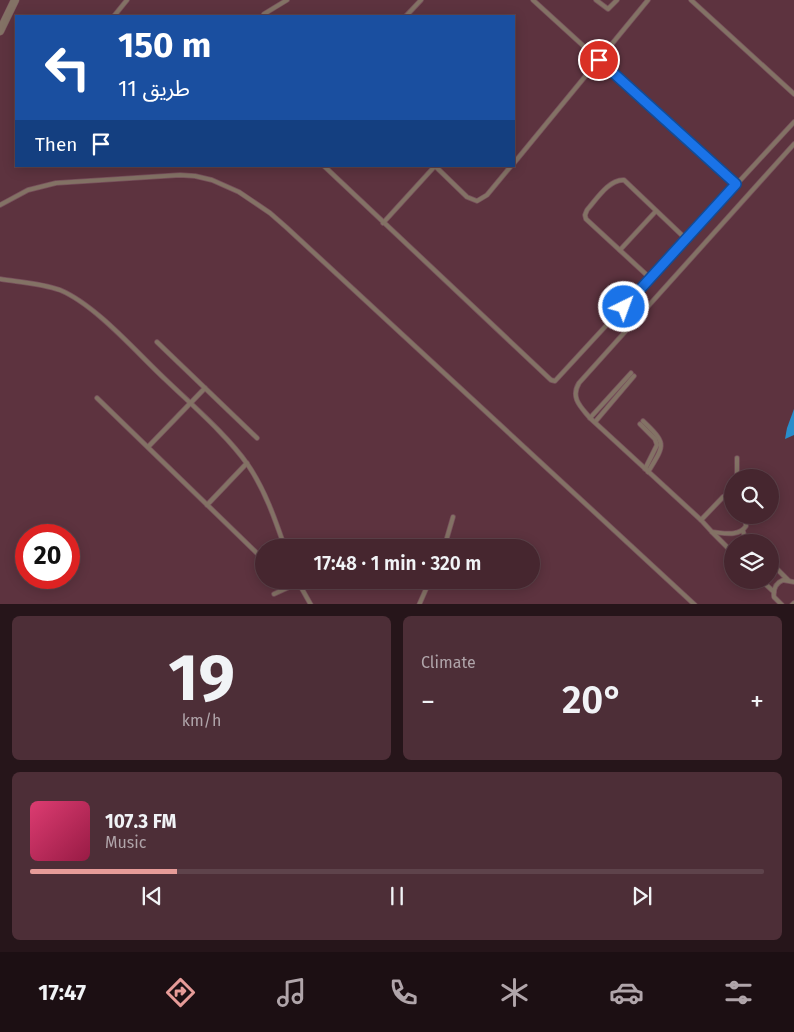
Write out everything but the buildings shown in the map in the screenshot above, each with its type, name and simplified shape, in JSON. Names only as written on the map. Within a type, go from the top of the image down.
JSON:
[{"type":"street","points":[[0,32],[15,0]]},
{"type":"lane","points":[[115,15],[127,0]]},
{"type":"lane","points":[[264,15],[287,0]]},
{"type":"lane","points":[[407,15],[420,0]]},
{"type":"lane","points":[[533,0],[736,184]]},
{"type":"lane","points":[[596,0],[608,9],[617,0]]},
{"type":"lane","points":[[515,162],[648,0]]},
{"type":"lane","points":[[692,0],[794,94]]},
{"type":"lane","points":[[325,167],[496,330],[553,381],[558,379],[794,122]]},
{"type":"lane","points":[[724,544],[701,520],[590,418],[576,401],[575,389],[578,383],[794,144]]},
{"type":"lane","points":[[384,223],[434,167]]},
{"type":"lane","points":[[436,167],[467,197],[477,201],[487,195],[510,167]]},
{"type":"lane","points":[[0,205],[28,190],[56,183],[180,175],[212,180],[239,192],[270,213],[286,227],[695,604]]},
{"type":"lane","points":[[650,278],[586,219],[587,210],[612,184],[620,179],[624,180],[686,239]]},
{"type":"lane","points":[[620,250],[656,211]]},
{"type":"lane","points":[[0,279],[48,286],[61,290],[79,300],[101,318],[190,403],[232,445],[247,463],[259,483],[281,539]]},
{"type":"lane","points":[[157,342],[257,438]]},
{"type":"lane","points":[[590,418],[632,374],[595,422]]},
{"type":"lane","points":[[148,447],[205,388]]},
{"type":"lane","points":[[98,398],[255,551]]},
{"type":"lane","points":[[642,422],[655,439],[657,445],[647,470]]},
{"type":"lane","points":[[737,458],[737,469]]},
{"type":"lane","points":[[207,505],[247,463]]},
{"type":"lane","points":[[701,520],[724,496]]},
{"type":"lane","points":[[447,539],[453,517]]},
{"type":"lane","points":[[712,532],[738,533],[743,531],[746,524]]},
{"type":"lane","points":[[779,571],[788,580]]},
{"type":"lane","points":[[782,604],[776,601],[774,593],[776,585],[783,580],[794,582]]},
{"type":"lane","points":[[274,594],[284,589]]},
{"type":"lane","points":[[302,589],[310,604]]},
{"type":"lane","points":[[419,604],[426,589]]},
{"type":"lane","points":[[770,589],[774,593]]},
{"type":"water","points":[[794,409],[794,435],[785,439],[787,428]]},
{"type":"route","points":[[599,60],[736,184],[624,307]]}]
